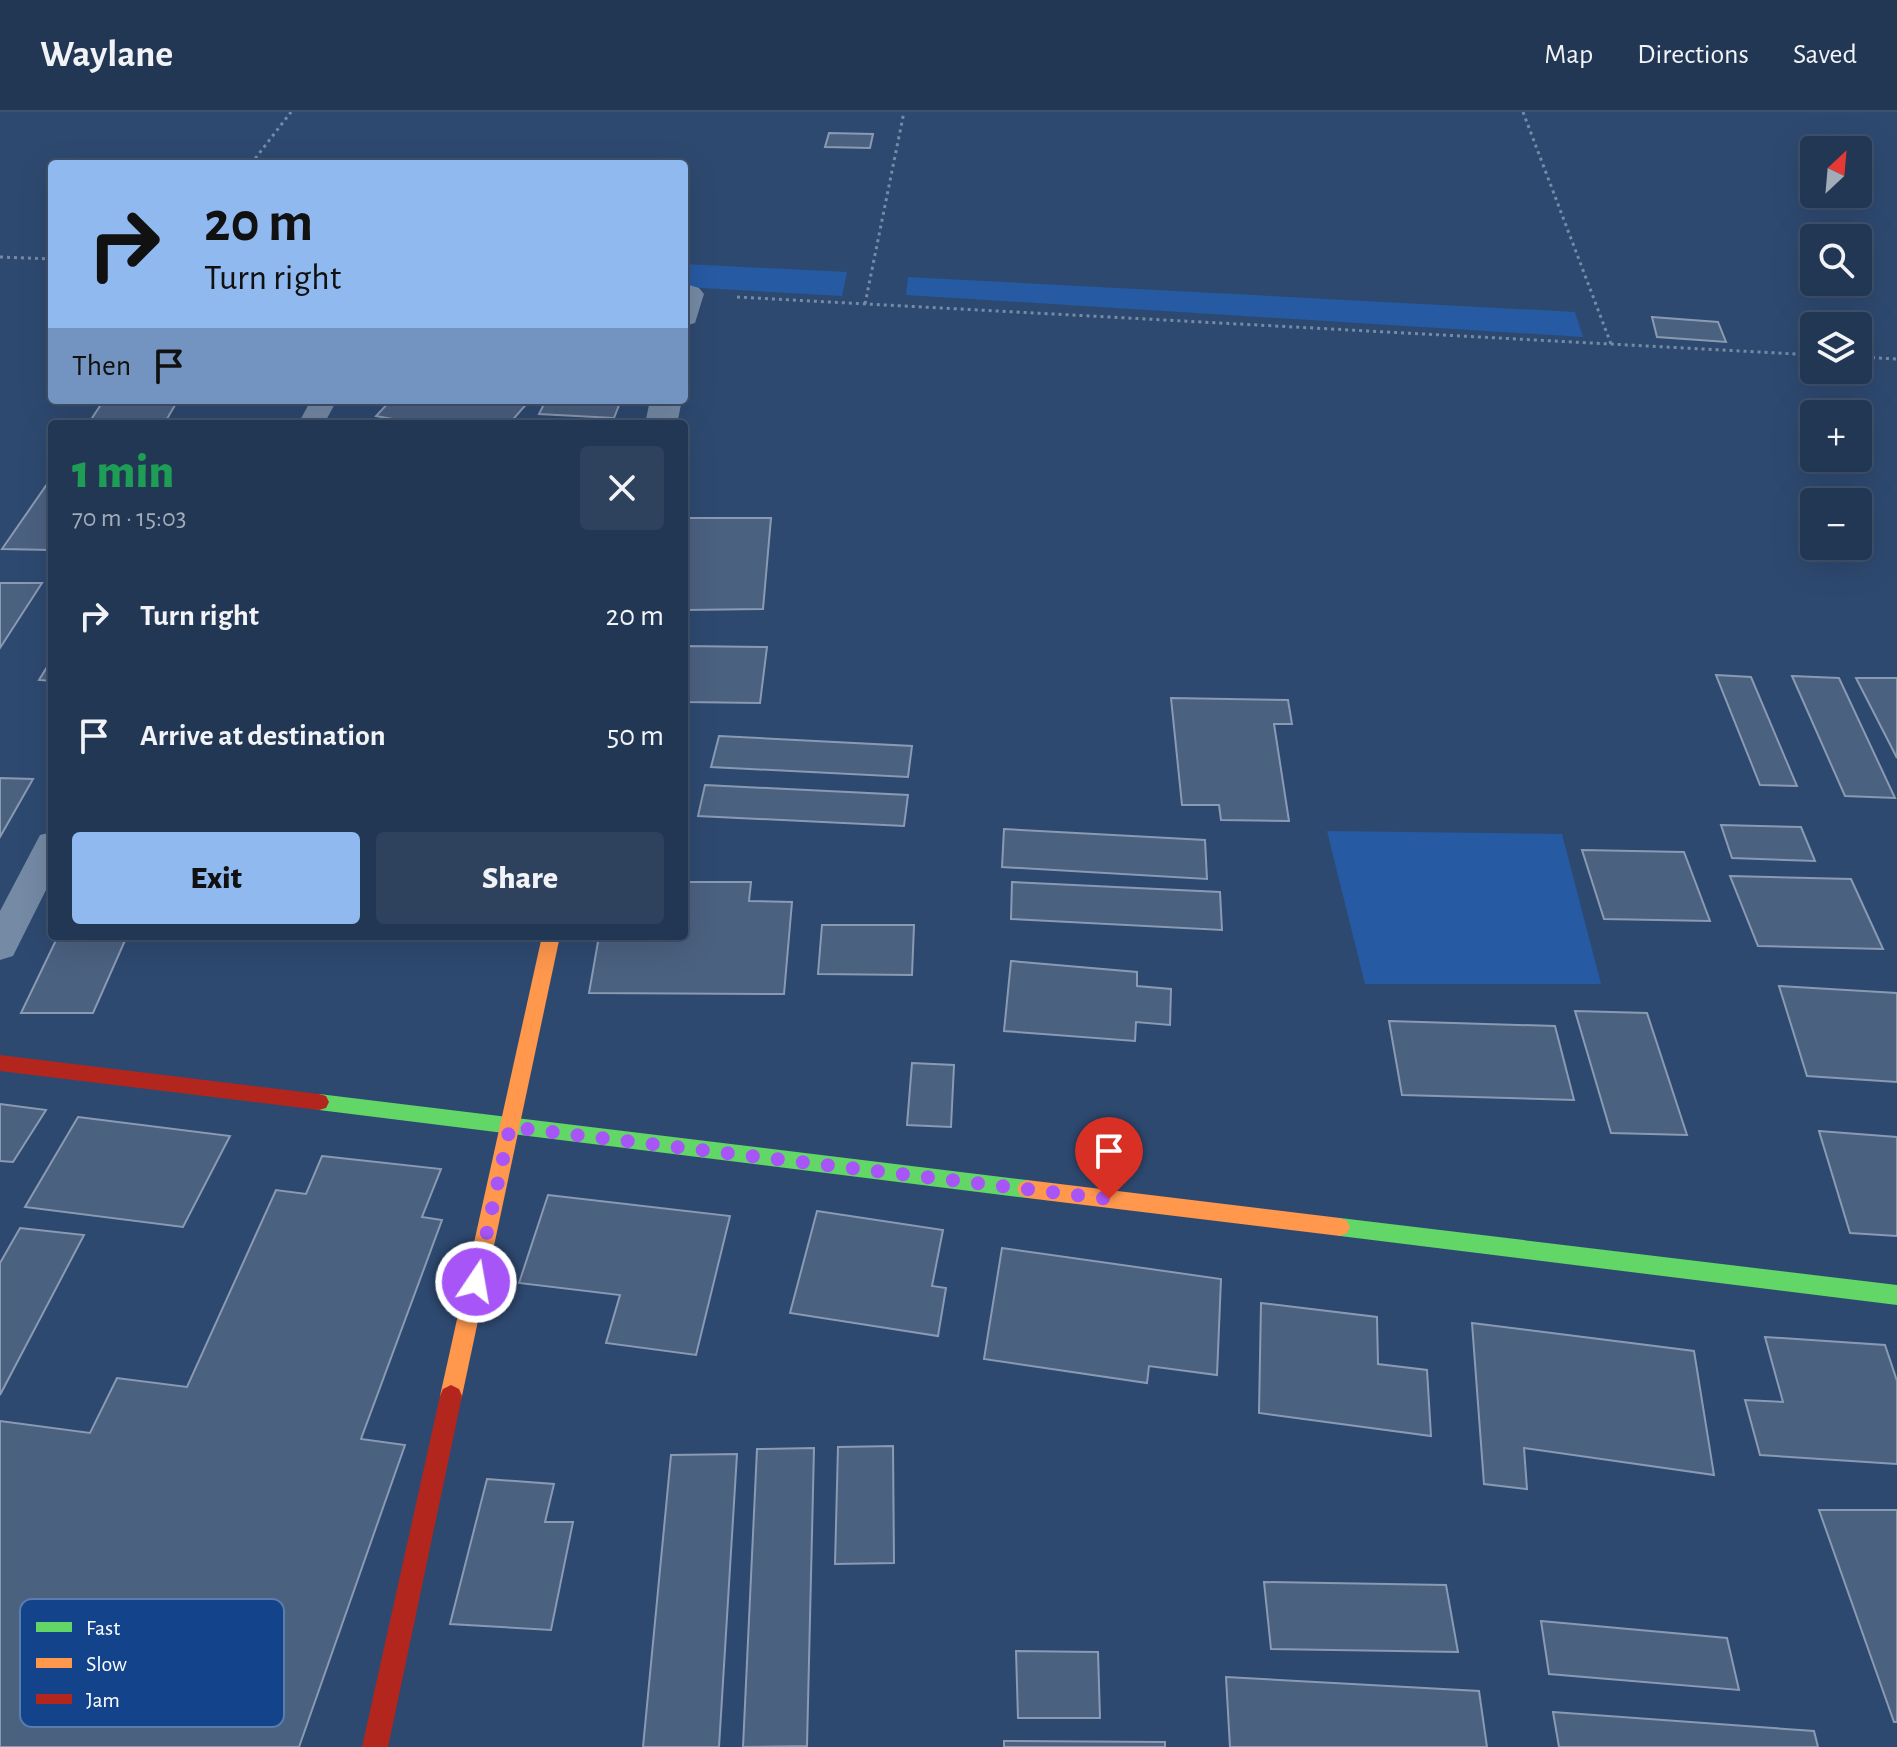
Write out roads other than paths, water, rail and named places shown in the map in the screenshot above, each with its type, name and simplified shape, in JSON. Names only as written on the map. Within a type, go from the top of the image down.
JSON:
[{"type":"street","points":[[375,1747],[550,940]]},
{"type":"street","points":[[0,1063],[1897,1295]]},
{"type":"lane","points":[[0,946],[48,852]]}]
